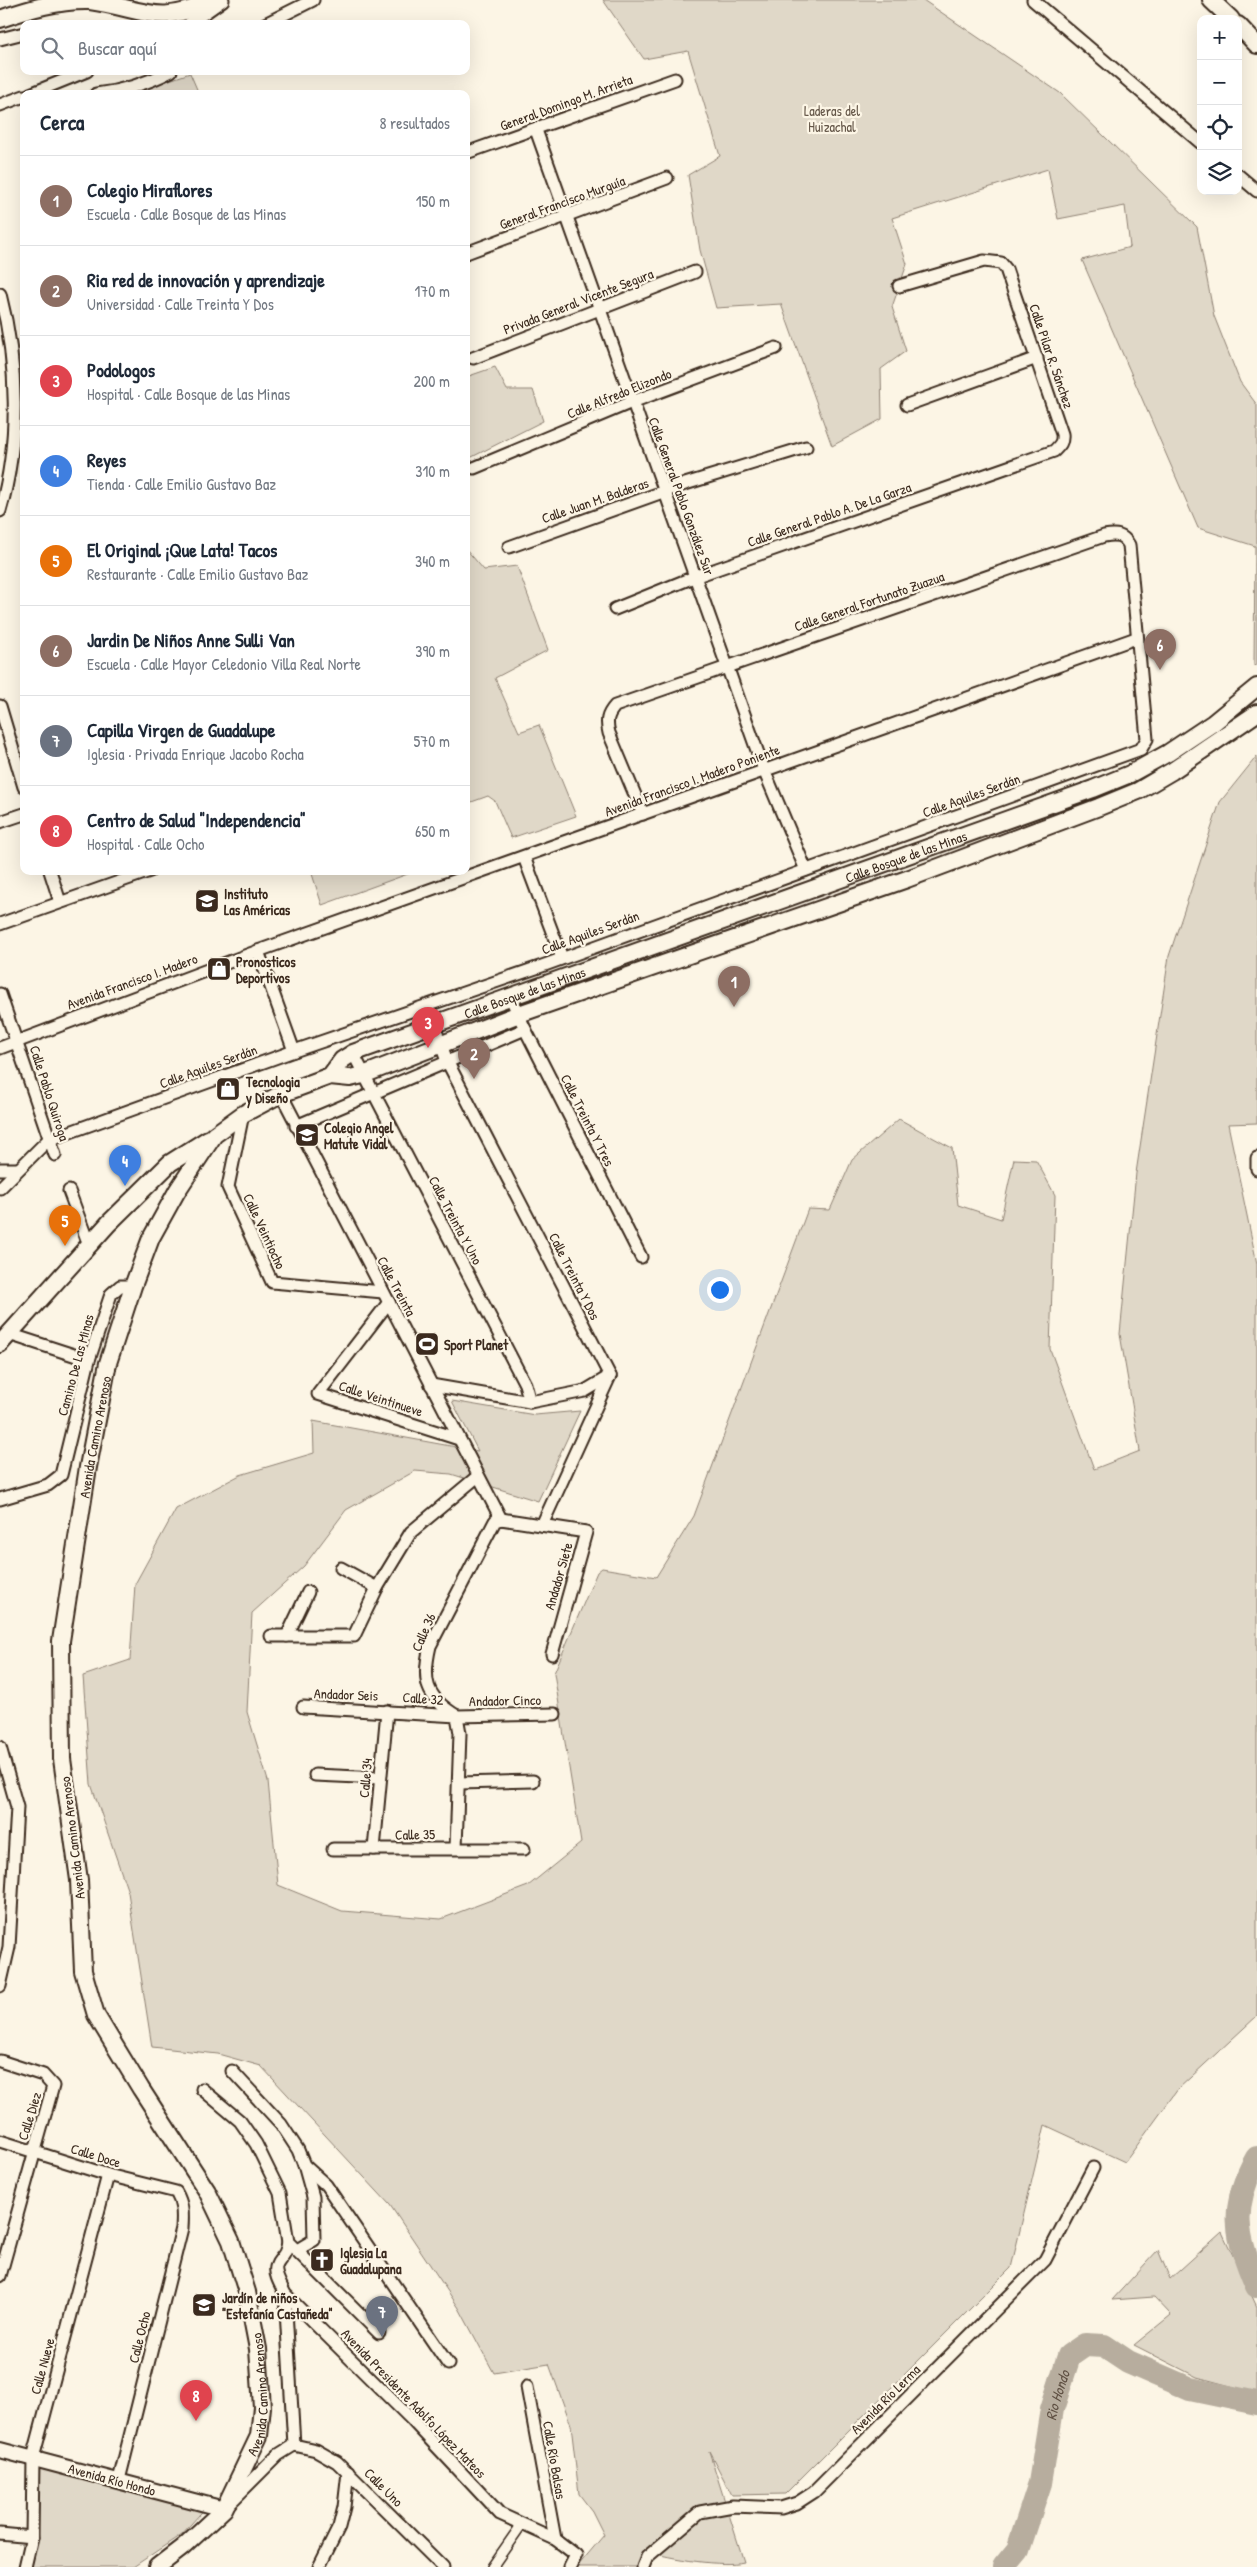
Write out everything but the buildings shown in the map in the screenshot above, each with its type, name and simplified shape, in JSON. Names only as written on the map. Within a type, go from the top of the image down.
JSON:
[{"type":"main road","points":[[0,19],[51,2],[89,1],[140,13],[165,16],[194,10],[213,0]]},
{"type":"main road","points":[[1211,0],[1227,15]]},
{"type":"main road","points":[[1242,29],[1257,45]]},
{"type":"main road","name":"Calle Bosque de las Minas","points":[[330,1076],[342,1060],[353,1052],[1018,816],[1122,777],[1168,753],[1213,723],[1257,687]]},
{"type":"main road","name":"Calle Bosque de las Minas","points":[[330,1076],[350,1078],[363,1075],[440,1044],[522,1022],[1138,791],[1172,771],[1257,713]]},
{"type":"main road","name":"Avenida Camino Arenoso","points":[[157,2567],[184,2547],[224,2509],[259,2436],[262,2407],[258,2349],[246,2292],[231,2241],[207,2191],[141,2090],[96,2015],[83,1971],[79,1880],[62,1759],[61,1641],[88,1467],[108,1363],[132,1286],[151,1238],[177,1191],[214,1135],[243,1114],[281,1094],[330,1076]]},
{"type":"main road","points":[[5,1339],[89,1246],[170,1163],[214,1135]]},
{"type":"street","points":[[195,20],[223,0]]},
{"type":"street","points":[[273,20],[313,0]]},
{"type":"street","points":[[1033,0],[1197,140]]},
{"type":"street","points":[[0,39],[20,34]]},
{"type":"street","points":[[41,90],[77,75]]},
{"type":"street","points":[[126,90],[147,83],[162,75]]},
{"type":"street","name":"General Domingo M. Arrieta","points":[[470,152],[536,130],[675,79]]},
{"type":"street","points":[[0,105],[20,98]]},
{"type":"street","name":"Calle General Pablo González Sur","points":[[536,130],[764,770],[806,870]]},
{"type":"street","name":"General Francisco Murguía","points":[[470,252],[667,178]]},
{"type":"street","points":[[1242,178],[1257,191]]},
{"type":"street","name":"Calle Pilar R. Sánchez","points":[[899,286],[984,261],[1000,263],[1006,269],[1062,434],[1063,440],[1054,451]]},
{"type":"street","name":"Privada General Vicente Segura","points":[[473,358],[695,272]]},
{"type":"street","points":[[0,294],[12,374],[13,446],[0,511]]},
{"type":"street","name":"Calle Alfredo Elizondo","points":[[474,468],[632,402],[776,348]]},
{"type":"street","points":[[907,405],[1037,358]]},
{"type":"street","points":[[0,379],[12,374]]},
{"type":"street","name":"Calle Juan M. Balderas","points":[[509,547],[664,492],[806,446]]},
{"type":"street","name":"Calle General Pablo A. De La Garza","points":[[615,609],[694,577],[1054,451]]},
{"type":"street","name":"Calle General Fortunato Zuazua","points":[[643,814],[606,722],[615,706],[1104,536],[1115,534],[1125,538],[1129,545],[1136,638]]},
{"type":"street","name":"Calle Aquiles Serdán","points":[[48,1140],[294,1051],[562,958],[1141,749],[1146,739],[1136,638]]},
{"type":"street","name":"Avenida Francisco I. Madero Poniente","points":[[258,951],[1136,638]]},
{"type":"street","points":[[1,710],[20,774]]},
{"type":"street","points":[[0,822],[20,815]]},
{"type":"street","points":[[524,857],[562,958]]},
{"type":"street","points":[[51,875],[60,902]]},
{"type":"street","points":[[0,924],[138,875]]},
{"type":"street","points":[[258,951],[294,1051]]},
{"type":"street","name":"Avenida Francisco I. Madero","points":[[0,1048],[258,951]]},
{"type":"street","name":"Calle Pablo Quiroga","points":[[0,994],[48,1140],[55,1155]]},
{"type":"street","name":"Calle Treinta Y Tres","points":[[510,996],[641,1257]]},
{"type":"street","points":[[296,1126],[447,1061],[522,1022]]},
{"type":"street","name":"Calle Treinta Y Dos","points":[[433,1023],[447,1061],[610,1376]]},
{"type":"street","name":"Calle Treinta Y Uno","points":[[353,1052],[363,1075],[525,1384],[530,1402]]},
{"type":"street","name":"Calle Treinta","points":[[281,1094],[500,1518]]},
{"type":"street","name":"Calle Veintiocho","points":[[243,1114],[228,1187],[272,1282],[386,1297]]},
{"type":"street","points":[[0,1188],[48,1140]]},
{"type":"street","points":[[1257,1158],[1257,1168]]},
{"type":"street","points":[[0,1169],[18,1169]]},
{"type":"street","points":[[69,1191],[89,1246]]},
{"type":"street","name":"Camino De Las Minas","points":[[0,1499],[48,1485],[61,1475],[89,1360],[111,1294],[120,1286],[132,1286]]},
{"type":"street","name":"Calle Veintinueve","points":[[386,1297],[318,1394],[459,1439]]},
{"type":"street","points":[[5,1339],[89,1360]]},
{"type":"street","points":[[431,1385],[530,1402],[585,1391],[610,1376]]},
{"type":"street","points":[[542,1525],[610,1376]]},
{"type":"street","points":[[271,1636],[351,1637],[356,1633],[377,1588],[411,1532],[478,1476]]},
{"type":"street","name":"Andador Siete","points":[[500,1518],[586,1532],[552,1654]]},
{"type":"street","name":"Calle 36","points":[[456,1716],[442,1707],[426,1682],[426,1664],[430,1646],[495,1521],[500,1518]]},
{"type":"street","points":[[341,1568],[377,1588]]},
{"type":"street","points":[[287,1636],[308,1592]]},
{"type":"street","name":"Andador Seis","points":[[303,1708],[387,1710]]},
{"type":"street","name":"Calle 32","points":[[387,1710],[456,1716]]},
{"type":"street","name":"Calle 34","points":[[374,1849],[387,1710]]},
{"type":"street","name":"Andador Cinco","points":[[456,1716],[554,1714]]},
{"type":"street","points":[[456,1716],[460,1733],[456,1848]]},
{"type":"street","points":[[0,1747],[17,1807],[9,1947],[0,1986]]},
{"type":"street","points":[[315,1775],[380,1778]]},
{"type":"street","points":[[459,1783],[533,1781]]},
{"type":"street","name":"Calle 35","points":[[333,1849],[524,1849]]},
{"type":"street","name":"Calle Diez","points":[[0,2061],[43,2075],[52,2082],[52,2091],[0,2276]]},
{"type":"street","points":[[232,2071],[281,2124],[298,2150],[304,2165],[313,2197],[314,2240],[297,2250]]},
{"type":"street","points":[[202,2089],[240,2121],[256,2144],[280,2193],[288,2242],[379,2333]]},
{"type":"street","name":"Calle Doce","points":[[0,2141],[108,2175],[176,2192],[181,2200]]},
{"type":"street","points":[[304,2165],[326,2185],[448,2364]]},
{"type":"street","name":"Avenida Río Lerma","points":[[643,2567],[647,2557],[700,2512],[733,2506],[780,2508],[797,2503],[814,2492],[1044,2260],[1093,2168]]},
{"type":"street","name":"Calle Nueve","points":[[26,2567],[32,2538],[33,2458],[108,2175]]},
{"type":"street","name":"Calle Ocho","points":[[119,2480],[182,2228],[181,2200]]},
{"type":"street","name":"Avenida Presidente Adolfo López Mateos","points":[[288,2242],[286,2254],[276,2266],[276,2273],[284,2294],[411,2419],[500,2514],[555,2539],[576,2555],[570,2567]]},
{"type":"street","points":[[224,2509],[278,2455],[294,2445],[284,2294]]},
{"type":"street","name":"Calle Río Balsas","points":[[527,2387],[555,2539]]},
{"type":"street","name":"Calle Uno","points":[[294,2445],[316,2450],[348,2472],[440,2566]]},
{"type":"street","name":"Avenida Río Hondo","points":[[0,2450],[224,2509]]},
{"type":"street","points":[[319,2567],[339,2527],[344,2507],[348,2472]]},
{"type":"street","points":[[492,2567],[522,2524]]},
{"type":"street","points":[[0,2534],[32,2538]]},
{"type":"green space","name":"Laderas del Huizachal","points":[[603,0],[923,0],[1060,93],[1197,227],[1214,316],[1240,382],[1257,405],[1257,665],[1254,666],[1255,546],[1198,528],[1082,260],[1130,247],[1125,206],[1058,219],[1048,169],[892,218],[907,264],[892,307],[906,351],[881,369],[882,419],[832,446],[781,304],[716,308],[700,250],[688,175],[720,156],[688,51],[644,59]]},
{"type":"green space","points":[[184,75],[191,75],[197,90],[140,90]]},
{"type":"green space","points":[[495,367],[507,390],[533,390],[543,421],[470,458],[470,376]]},
{"type":"green space","points":[[470,554],[484,570],[517,566],[548,650],[495,678],[519,732],[539,725],[576,816],[511,838],[495,801],[488,796],[470,803]]},
{"type":"green space","points":[[1257,756],[1257,1123],[1228,1124],[1257,1264],[1257,2016],[1178,2089],[1125,2162],[1045,2125],[1011,2268],[785,2494],[732,2495],[709,2451],[744,2562],[723,2564],[696,2561],[646,2551],[639,2567],[577,2567],[604,2535],[592,2511],[579,2494],[571,2425],[549,2364],[494,2373],[459,2308],[390,2205],[261,2066],[218,2054],[152,2047],[128,1892],[91,1784],[83,1676],[130,1660],[135,1584],[176,1509],[240,1475],[314,1453],[313,1421],[478,1451],[452,1401],[535,1415],[580,1411],[538,1501],[451,1474],[415,1471],[346,1510],[304,1566],[252,1613],[247,1712],[268,1781],[278,1885],[342,1911],[441,1919],[528,1886],[581,1843],[554,1673],[597,1572],[602,1568],[656,1577],[694,1516],[808,1209],[830,1210],[852,1160],[899,1119],[952,1148],[958,1205],[1001,1219],[1014,1159],[1036,1160],[1055,1195],[1050,1349],[1094,1469],[1140,1451],[1120,1334],[1136,1173],[1169,956],[1220,802]]},
{"type":"green space","points":[[312,875],[405,875],[322,905]]},
{"type":"green space","points":[[1222,2232],[1257,2307],[1257,2393],[1197,2377],[1134,2345],[1171,2315],[1154,2297],[1112,2300],[1158,2250],[1170,2279]]},
{"type":"green space","points":[[38,2463],[209,2504],[182,2534],[133,2567],[30,2567]]},
{"type":"waterway","name":"Rio Hondo","points":[[1257,2158],[1242,2192],[1239,2207],[1240,2237],[1257,2286]]},
{"type":"waterway","name":"Rio Hondo","points":[[1004,2567],[1018,2550],[1040,2483],[1052,2409],[1069,2356],[1085,2345],[1104,2346],[1128,2362],[1190,2389],[1257,2403]]},
{"type":"place","name":"Jardin De Niños Anne Sulli Van","points":[[1160,670]]},
{"type":"place","name":"Instituto Las Américas","points":[[207,901]]},
{"type":"place","name":"Pronosticos Deportivos","points":[[219,969]]},
{"type":"place","name":"Colegio Miraflores","points":[[734,1007]]},
{"type":"place","name":"Podologos","points":[[428,1048]]},
{"type":"place","name":"Ria red de innovación y aprendizaje","points":[[474,1079]]},
{"type":"place","name":"Tecnologia y Diseño","points":[[228,1089]]},
{"type":"place","name":"Colegio Angel Matute Vidal","points":[[307,1135]]},
{"type":"place","name":"Reyes","points":[[125,1186]]},
{"type":"place","name":"El Original ¡Que Lata! Tacos","points":[[65,1246]]},
{"type":"place","name":"Sport Planet","points":[[427,1344]]},
{"type":"place","name":"Iglesia La Guadalupana","points":[[322,2260]]},
{"type":"place","name":"Jardín de niños \"Estefanía Castañeda\"","points":[[204,2305]]},
{"type":"place","name":"Capilla Virgen de Guadalupe","points":[[382,2337]]},
{"type":"place","name":"Centro de Salud \"Independencia\"","points":[[196,2421]]}]
